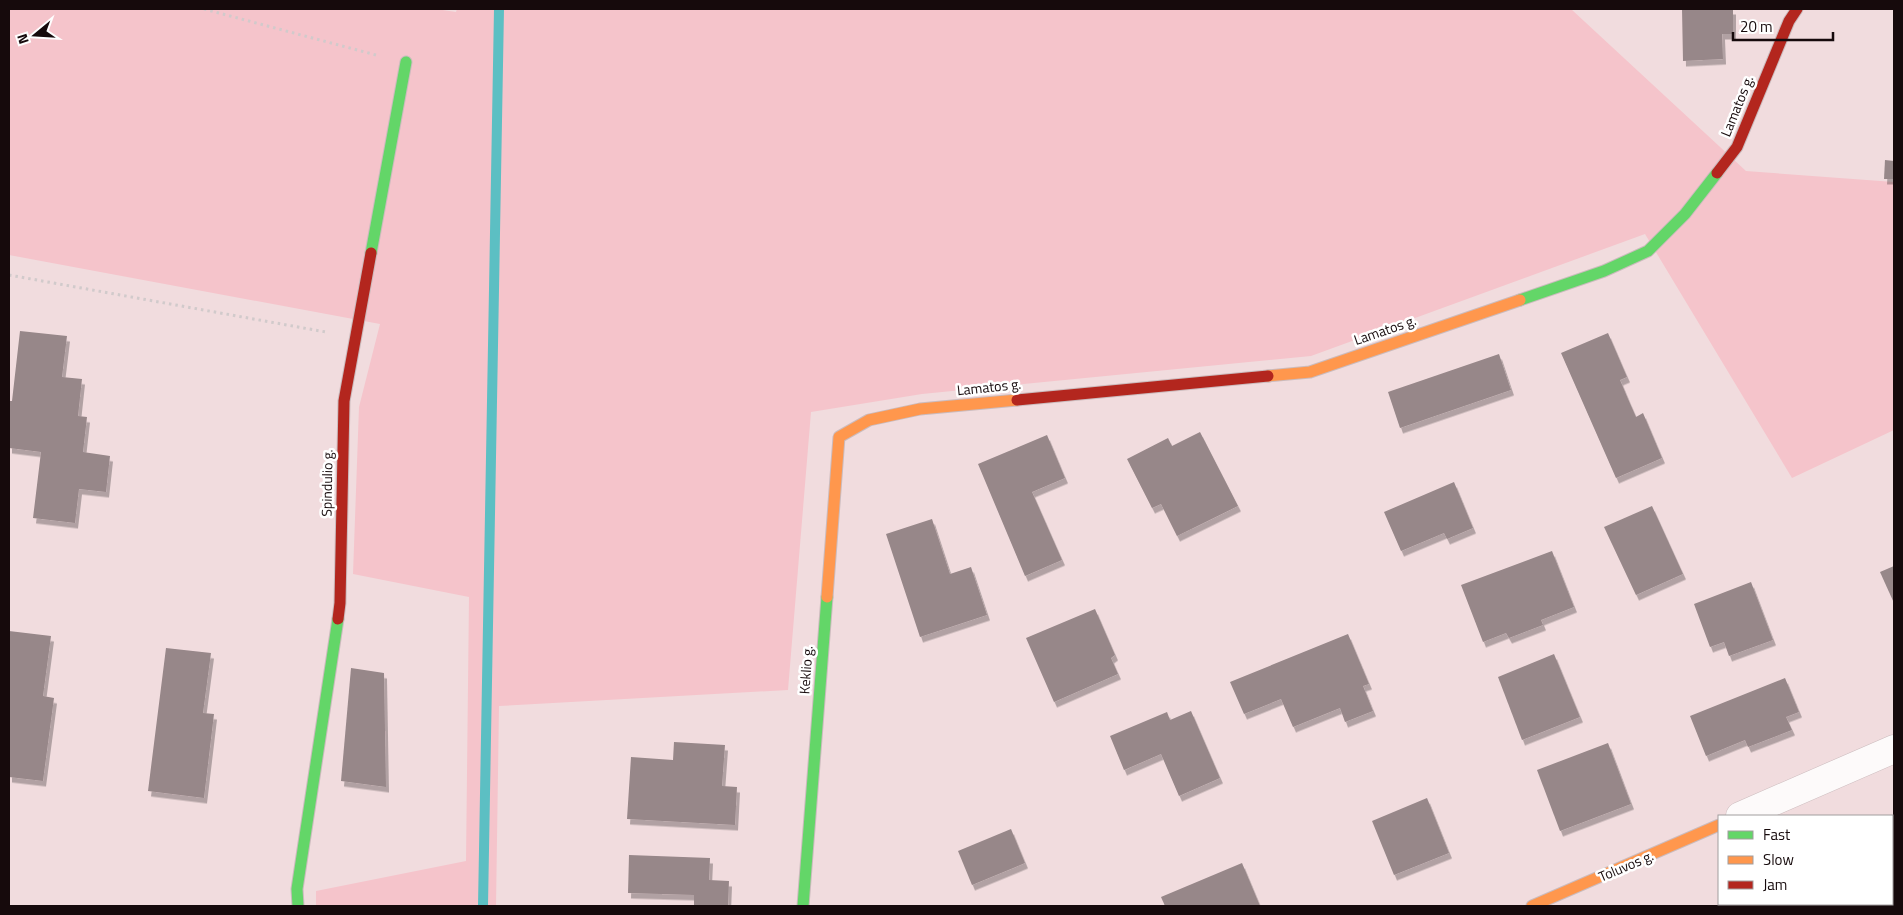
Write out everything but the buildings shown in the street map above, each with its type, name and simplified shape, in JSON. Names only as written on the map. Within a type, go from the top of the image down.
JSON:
[{"type":"street","name":"Lamatos g.","points":[[839,437],[869,420],[920,409],[1310,372],[1604,271],[1648,251],[1685,214],[1737,147],[1789,21],[1797,9]]},
{"type":"street","name":"Spindulio g.","points":[[298,906],[297,890],[340,603],[344,401],[406,62]]},
{"type":"street","name":"Keklio g.","points":[[803,906],[839,437]]},
{"type":"street","points":[[1742,815],[1894,750]]},
{"type":"street","name":"Toluvos g.","points":[[1532,906],[1718,825]]},
{"type":"path","points":[[204,9],[406,62]]},
{"type":"path","points":[[9,275],[356,338]]},
{"type":"shaded area","points":[[9,9],[436,9],[456,12],[457,9],[1571,9],[1746,171],[1894,182],[1894,430],[1792,478],[1645,234],[1311,356],[922,394],[811,412],[788,690],[499,706],[496,906],[316,906],[316,891],[466,861],[469,597],[353,574],[359,407],[380,324],[9,255]]},
{"type":"waterway","points":[[483,906],[499,9]]},
{"type":"traffic: fast","points":[[371,253],[406,62]]},
{"type":"traffic: fast","points":[[1520,300],[1604,271],[1648,251],[1685,214],[1717,173]]},
{"type":"traffic: fast","points":[[803,906],[827,597]]},
{"type":"traffic: fast","points":[[298,906],[297,889],[338,619]]},
{"type":"traffic: slow","points":[[1268,376],[1310,372],[1520,300]]},
{"type":"traffic: slow","points":[[827,597],[839,437],[869,420],[920,409],[1017,400]]},
{"type":"traffic: slow","points":[[1532,906],[1718,825]]},
{"type":"traffic: jam","points":[[1717,173],[1737,147],[1789,21],[1797,9]]},
{"type":"traffic: jam","points":[[338,619],[340,603],[344,401],[371,253]]},
{"type":"traffic: jam","points":[[1017,400],[1268,376]]}]
